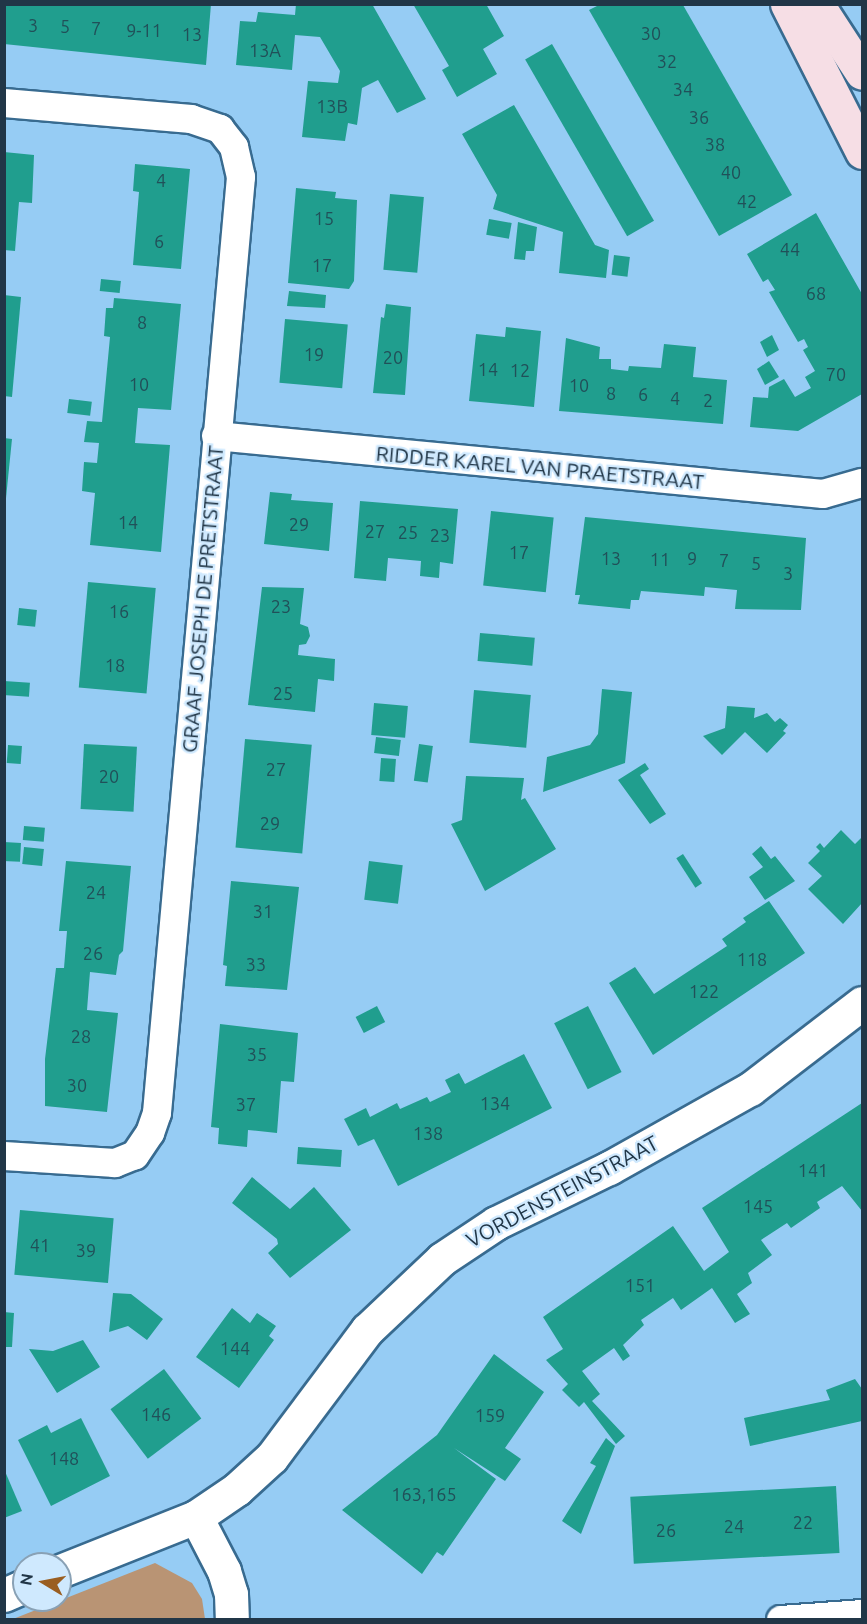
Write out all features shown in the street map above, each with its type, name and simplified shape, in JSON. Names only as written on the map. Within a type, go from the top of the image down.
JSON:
[{"type":"main road","points":[[787,4],[862,152]]},
{"type":"main road","points":[[817,4],[862,73]]},
{"type":"street","name":"GRAAF JOSEPH DE PRETSTRAAT","points":[[4,103],[191,118],[220,129],[234,147],[241,177],[157,1113],[150,1133],[135,1155],[115,1163],[4,1156]]},
{"type":"street","name":"RIDDER KAREL VAN PRAETSTRAAT","points":[[216,436],[823,494],[862,483]]},
{"type":"street","name":"VORDENSTEINSTRAAT","points":[[72,1566],[196,1517],[237,1490],[272,1457],[367,1330],[442,1259],[496,1223],[609,1168],[750,1089],[862,1003]]},
{"type":"street","points":[[196,1517],[224,1570],[231,1594],[232,1620]]},
{"type":"street","points":[[781,1620],[862,1614]]},
{"type":"shaded area","points":[[155,1563],[192,1583],[202,1599],[205,1619],[13,1619],[31,1612],[72,1612],[72,1596]]},
{"type":"building","points":[[4,4],[211,4],[206,65],[4,44]]},
{"type":"building","points":[[296,4],[372,4],[426,99],[397,113],[378,80],[362,88],[357,125],[348,123],[345,141],[302,137],[308,81],[338,83],[340,71],[320,37],[295,35],[292,70],[236,65],[240,21],[256,22],[258,12],[295,15]]},
{"type":"building","points":[[413,4],[486,4],[504,36],[483,49],[497,74],[457,97],[442,70],[449,66]]},
{"type":"building","points":[[599,5],[683,5],[792,195],[719,236],[589,10]]},
{"type":"building","points":[[552,44],[654,221],[627,236],[525,60]]},
{"type":"building","points":[[514,105],[595,245],[609,250],[606,278],[559,273],[563,232],[493,209],[497,195],[462,134]]},
{"type":"building","points":[[4,152],[34,155],[32,203],[19,202],[15,251],[4,250]]},
{"type":"building","points":[[135,164],[190,169],[181,269],[133,265],[139,192],[133,191]]},
{"type":"building","points":[[296,188],[336,192],[335,198],[357,200],[354,281],[349,289],[288,283]]},
{"type":"building","points":[[390,194],[424,197],[417,273],[383,270]]},
{"type":"building","points":[[816,213],[862,294],[862,394],[798,431],[750,427],[753,397],[768,398],[769,387],[784,379],[795,397],[811,388],[805,377],[815,371],[803,350],[808,347],[804,339],[798,342],[769,292],[775,290],[768,279],[763,282],[747,254]]},
{"type":"building","points":[[489,219],[512,223],[509,239],[486,235]]},
{"type":"building","points":[[518,222],[537,227],[534,251],[526,251],[525,260],[514,259]]},
{"type":"building","points":[[614,255],[630,257],[627,277],[612,275]]},
{"type":"building","points":[[101,279],[121,281],[120,293],[100,291]]},
{"type":"building","points":[[289,291],[326,295],[325,308],[287,306]]},
{"type":"building","points":[[4,295],[21,297],[12,397],[4,396]]},
{"type":"building","points":[[114,298],[181,304],[171,410],[138,408],[135,443],[170,445],[161,552],[90,545],[95,493],[82,491],[84,462],[97,463],[99,443],[84,442],[87,421],[102,422],[110,337],[104,336],[106,308],[113,308]]},
{"type":"building","points":[[386,304],[411,307],[405,395],[373,393],[381,317],[384,318]]},
{"type":"building","points":[[285,319],[348,324],[342,388],[279,383]]},
{"type":"building","points":[[506,327],[541,331],[534,407],[469,401],[476,334],[505,337]]},
{"type":"building","points":[[772,335],[779,350],[767,357],[760,342]]},
{"type":"building","points":[[566,338],[600,347],[599,359],[611,359],[611,369],[628,371],[629,366],[661,368],[664,344],[696,347],[693,377],[727,380],[723,424],[559,411]]},
{"type":"building","points":[[769,361],[779,377],[765,385],[757,369]]},
{"type":"building","points":[[69,399],[92,402],[90,416],[67,413]]},
{"type":"building","points":[[4,438],[12,439],[6,498],[4,498]]},
{"type":"building","points":[[270,492],[292,494],[291,500],[333,503],[329,551],[264,544]]},
{"type":"building","points":[[360,501],[458,509],[453,564],[440,562],[439,578],[420,576],[421,561],[388,558],[386,581],[354,578]]},
{"type":"building","points":[[491,511],[554,518],[546,592],[483,586]]},
{"type":"building","points":[[585,517],[806,538],[801,610],[735,609],[737,590],[705,587],[704,596],[641,591],[639,600],[631,600],[630,609],[578,604],[580,595],[575,595]]},
{"type":"building","points":[[88,582],[156,588],[147,694],[79,688]]},
{"type":"building","points":[[262,587],[304,588],[300,624],[308,627],[310,636],[306,644],[299,645],[298,655],[335,659],[334,681],[318,679],[315,712],[248,705]]},
{"type":"building","points":[[19,608],[37,610],[35,627],[17,625]]},
{"type":"building","points":[[480,633],[535,638],[532,666],[478,661]]},
{"type":"building","points":[[4,681],[30,683],[29,697],[4,695]]},
{"type":"building","points":[[602,689],[632,692],[625,763],[543,792],[547,757],[590,745],[598,734]]},
{"type":"building","points":[[474,690],[531,695],[526,748],[469,743]]},
{"type":"building","points":[[374,703],[408,706],[405,738],[371,735]]},
{"type":"building","points":[[727,706],[755,708],[754,718],[767,713],[775,722],[780,718],[788,725],[783,731],[786,733],[767,753],[745,732],[722,755],[703,736],[725,728]]},
{"type":"building","points":[[376,737],[401,740],[399,756],[374,753]]},
{"type":"building","points":[[245,739],[312,745],[302,853],[236,848]]},
{"type":"building","points":[[84,744],[137,747],[134,812],[81,809]]},
{"type":"building","points":[[419,744],[433,746],[428,783],[414,781]]},
{"type":"building","points":[[8,745],[22,746],[21,764],[7,763]]},
{"type":"building","points":[[381,758],[396,759],[394,782],[379,781]]},
{"type":"building","points":[[645,763],[649,769],[640,775],[666,814],[650,824],[618,780]]},
{"type":"building","points":[[466,776],[524,778],[521,800],[525,798],[556,849],[485,891],[451,824],[462,820]]},
{"type":"building","points":[[24,826],[45,828],[44,842],[23,840]]},
{"type":"building","points":[[841,830],[855,844],[862,837],[862,903],[843,924],[808,889],[822,876],[808,863],[820,851],[816,847],[820,843],[824,848]]},
{"type":"building","points":[[4,842],[21,843],[20,862],[4,861]]},
{"type":"building","points":[[761,846],[771,859],[775,856],[795,881],[765,900],[749,877],[763,867],[752,854]]},
{"type":"building","points":[[24,847],[44,849],[42,866],[22,864]]},
{"type":"building","points":[[683,854],[702,883],[695,888],[676,858]]},
{"type":"building","points":[[66,861],[131,866],[123,951],[119,955],[116,975],[90,972],[87,1010],[118,1013],[107,1112],[45,1106],[45,1059],[56,968],[64,968],[67,931],[59,931]]},
{"type":"building","points":[[369,861],[403,865],[398,904],[364,900]]},
{"type":"building","points":[[231,881],[299,887],[287,990],[225,986],[227,966],[223,965]]},
{"type":"building","points":[[769,901],[805,953],[653,1055],[609,983],[635,967],[654,994],[727,946],[722,939],[746,922],[743,918]]},
{"type":"building","points":[[377,1006],[385,1022],[364,1033],[356,1017]]},
{"type":"building","points":[[588,1006],[622,1072],[588,1089],[554,1023]]},
{"type":"building","points":[[220,1024],[298,1033],[294,1082],[281,1081],[277,1133],[248,1130],[247,1147],[218,1144],[219,1128],[211,1127]]},
{"type":"building","points":[[524,1054],[552,1108],[398,1186],[374,1139],[358,1146],[344,1119],[366,1108],[370,1117],[397,1103],[400,1109],[427,1097],[430,1102],[451,1092],[445,1080],[459,1073],[465,1084]]},
{"type":"building","points":[[862,1103],[862,1211],[842,1186],[817,1202],[820,1208],[791,1228],[787,1223],[761,1240],[772,1255],[748,1273],[752,1283],[737,1294],[750,1314],[735,1323],[712,1288],[681,1310],[673,1298],[641,1320],[644,1325],[623,1345],[630,1356],[623,1361],[614,1348],[582,1371],[600,1394],[592,1401],[625,1436],[616,1444],[584,1402],[579,1407],[562,1390],[568,1384],[546,1360],[563,1349],[543,1317],[673,1226],[704,1271],[729,1252],[702,1208]]},
{"type":"building","points":[[298,1147],[342,1150],[341,1167],[297,1164]]},
{"type":"building","points":[[252,1177],[290,1209],[314,1187],[351,1230],[290,1278],[268,1253],[278,1244],[277,1239],[232,1203]]},
{"type":"building","points":[[20,1210],[114,1218],[108,1283],[14,1275]]},
{"type":"building","points":[[113,1293],[131,1294],[163,1319],[147,1340],[128,1326],[109,1332]]},
{"type":"building","points":[[232,1308],[250,1323],[257,1313],[276,1326],[269,1336],[274,1340],[239,1388],[196,1357]]},
{"type":"building","points":[[4,1312],[14,1313],[12,1347],[4,1347]]},
{"type":"building","points":[[83,1340],[100,1367],[57,1393],[29,1349],[53,1351]]},
{"type":"building","points":[[494,1354],[544,1392],[505,1448],[521,1459],[505,1481],[454,1448],[496,1479],[443,1556],[437,1552],[422,1574],[342,1510],[437,1435]]},
{"type":"building","points":[[164,1369],[201,1419],[148,1459],[110,1409]]},
{"type":"building","points":[[855,1379],[862,1389],[862,1421],[750,1446],[744,1418],[830,1400],[826,1390]]},
{"type":"building","points":[[81,1418],[110,1476],[51,1506],[18,1440],[47,1425],[51,1433]]},
{"type":"building","points":[[606,1438],[615,1446],[581,1534],[562,1521],[596,1466],[590,1463]]},
{"type":"building","points":[[4,1469],[22,1511],[4,1518]]},
{"type":"building","points":[[836,1486],[840,1553],[634,1564],[630,1497]]}]
